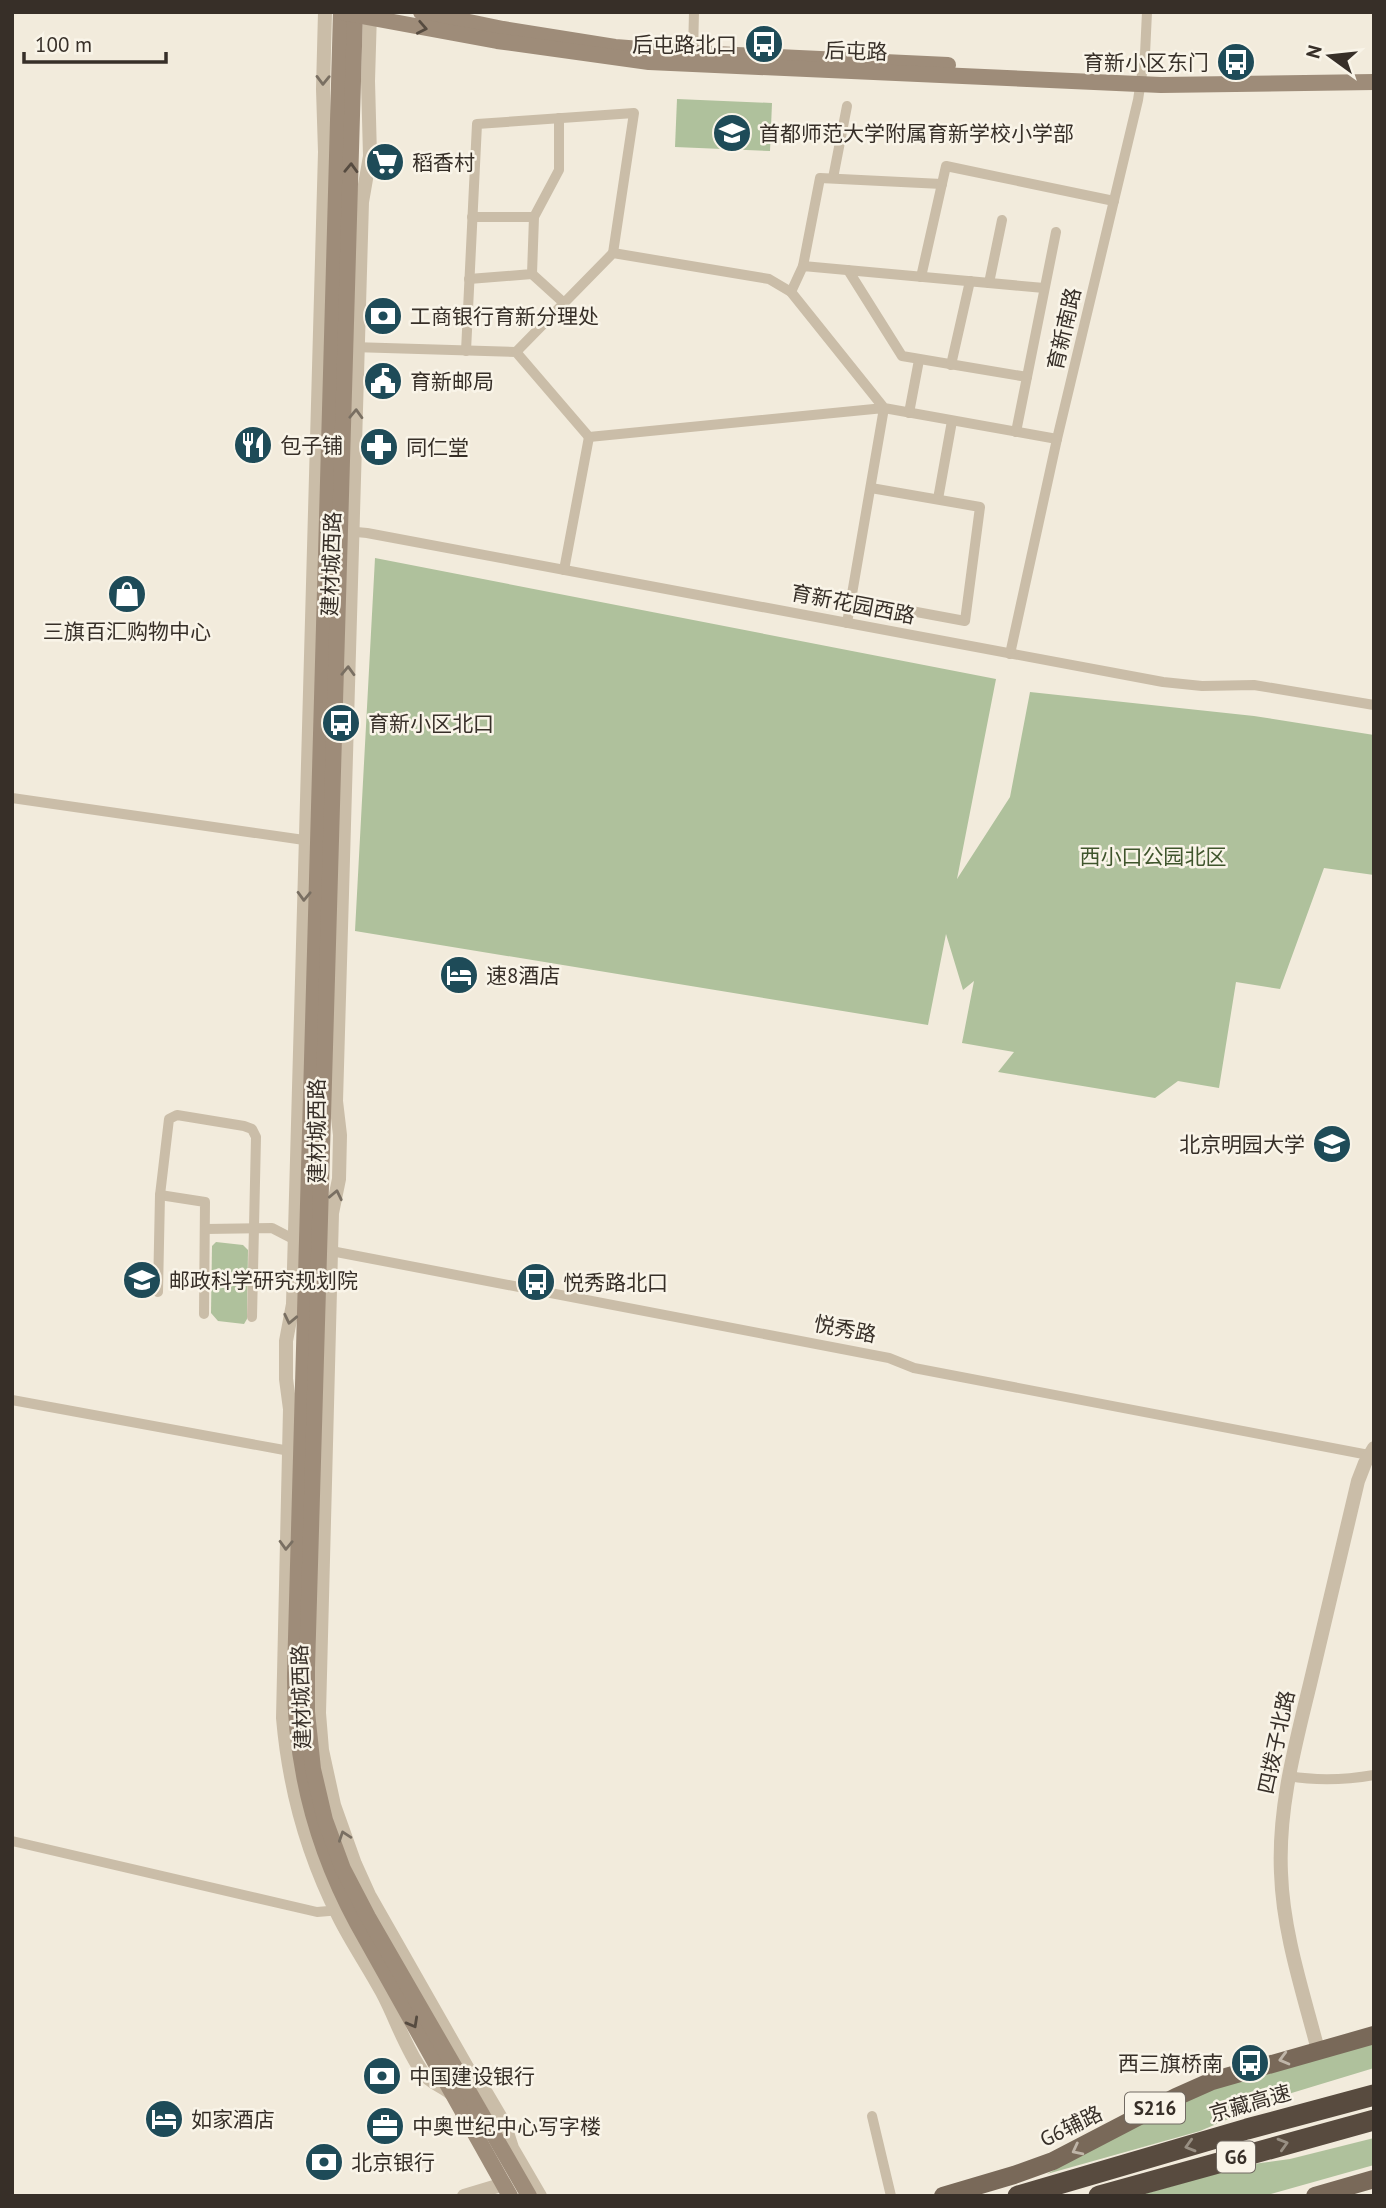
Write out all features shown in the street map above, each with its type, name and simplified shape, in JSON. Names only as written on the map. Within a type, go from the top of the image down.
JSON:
[{"type":"highway","name":"京藏高速","points":[[1018,2196],[1374,2095]]},
{"type":"highway","name":"G6","points":[[1099,2196],[1374,2120]]},
{"type":"main road","name":"后屯路","points":[[421,12],[590,44],[693,53],[1142,78],[1208,85],[1374,82]]},
{"type":"main road","name":"建材城西路","points":[[340,530],[353,14]]},
{"type":"main road","name":"建材城西路","points":[[353,14],[352,347],[318,842],[307,1712],[310,1751],[320,1802],[337,1853],[348,1906],[529,2196]]},
{"type":"main road","name":"后屯路","points":[[353,14],[498,41],[649,62],[1142,78],[1374,71]]},
{"type":"main road","name":"建材城西路","points":[[318,842],[327,990],[313,1247],[295,1452],[297,1741],[305,1788],[317,1833],[348,1906],[507,2190]]},
{"type":"main road","name":"G6辅路","points":[[943,2196],[1053,2161],[1175,2097],[1212,2081],[1374,2035]]},
{"type":"main road","points":[[1315,2196],[1374,2179]]},
{"type":"street","name":"建材城西路","points":[[318,842],[325,12]]},
{"type":"street","points":[[693,53],[694,12]]},
{"type":"street","name":"育新南路","points":[[1010,654],[1057,439],[1142,78],[1147,12]]},
{"type":"street","points":[[833,178],[847,106]]},
{"type":"street","points":[[352,347],[466,351],[516,352],[613,253],[634,113],[477,124],[466,351]]},
{"type":"street","points":[[532,274],[534,217],[559,170],[559,118]]},
{"type":"street","points":[[921,277],[946,166],[1114,201]]},
{"type":"street","points":[[791,292],[803,266],[820,178],[942,184]]},
{"type":"street","points":[[472,217],[534,217]]},
{"type":"street","points":[[989,283],[1002,220]]},
{"type":"street","points":[[1016,432],[1056,232]]},
{"type":"street","points":[[613,253],[769,279],[791,292],[884,408],[848,623]]},
{"type":"street","points":[[803,266],[1044,288]]},
{"type":"street","points":[[848,270],[902,356],[1027,377]]},
{"type":"street","points":[[469,279],[532,274],[564,303]]},
{"type":"street","points":[[951,365],[970,281]]},
{"type":"street","points":[[516,352],[589,437]]},
{"type":"street","points":[[909,413],[919,360]]},
{"type":"street","points":[[589,437],[884,408],[1057,439]]},
{"type":"street","points":[[937,499],[952,421]]},
{"type":"street","points":[[564,570],[589,437]]},
{"type":"street","points":[[852,600],[965,621],[981,507],[870,488]]},
{"type":"street","name":"建材城西路","points":[[340,530],[341,936],[336,1101],[340,1135],[339,1179],[332,1213],[313,1247],[320,1733],[329,1787],[349,1850],[369,1895],[468,2069],[478,2079],[504,2123],[512,2148],[540,2196]]},
{"type":"street","name":"育新花园西路","points":[[340,530],[1181,685],[1264,686],[1374,705]]},
{"type":"street","points":[[12,798],[318,842]]},
{"type":"street","points":[[327,990],[341,936]]},
{"type":"street","points":[[158,1292],[160,1195],[169,1119],[177,1115],[252,1129],[256,1137],[252,1317]]},
{"type":"street","points":[[160,1195],[205,1202],[204,1314]]},
{"type":"street","name":"悦秀路","points":[[206,1229],[272,1228],[313,1247],[889,1357],[914,1368],[1372,1453]]},
{"type":"street","points":[[12,1400],[295,1452]]},
{"type":"street","name":"四拨子北路","points":[[1318,2050],[1283,1906],[1281,1834],[1289,1776],[1358,1482],[1372,1453]]},
{"type":"street","points":[[1289,1776],[1328,1780],[1374,1774]]},
{"type":"street","points":[[12,1841],[311,1910],[348,1906]]},
{"type":"street","points":[[872,2116],[891,2196]]},
{"type":"street","points":[[464,2196],[507,2190]]},
{"type":"green space","points":[[677,99],[772,103],[770,151],[675,147]]},
{"type":"green space","name":"西小口公园北区","points":[[375,558],[996,679],[957,879],[1010,797],[1030,692],[1254,716],[1374,735],[1374,875],[1324,868],[1280,989],[1236,982],[1219,1088],[1178,1081],[1155,1098],[998,1072],[1014,1052],[962,1043],[974,981],[963,990],[946,934],[928,1025],[355,931]]},
{"type":"green space","points":[[216,1242],[243,1245],[248,1250],[247,1319],[244,1324],[218,1321],[211,1313],[212,1246]]},
{"type":"green space","points":[[1374,2040],[1374,2068],[1285,2095],[1200,2131],[1047,2174],[1178,2101],[1201,2091]]},
{"type":"green space","points":[[1374,2138],[1374,2165],[1264,2196],[1137,2196],[1246,2165],[1290,2159]]},
{"type":"place","name":"后屯路北口","points":[[764,44]]},
{"type":"place","name":"育新小区东门","points":[[1236,62]]},
{"type":"place","name":"首都师范大学附属育新学校小学部","points":[[732,133]]},
{"type":"place","name":"稻香村","points":[[385,162]]},
{"type":"place","name":"工商银行育新分理处","points":[[383,316]]},
{"type":"place","name":"育新邮局","points":[[383,381]]},
{"type":"place","name":"包子铺","points":[[253,445]]},
{"type":"place","name":"同仁堂","points":[[379,447]]},
{"type":"place","name":"三旗百汇购物中心","points":[[127,594]]},
{"type":"place","name":"育新小区北口","points":[[341,723]]},
{"type":"place","name":"速8酒店","points":[[459,975]]},
{"type":"place","name":"北京明园大学","points":[[1332,1144]]},
{"type":"place","name":"邮政科学研究规划院","points":[[142,1280]]},
{"type":"place","name":"悦秀路北口","points":[[536,1282]]},
{"type":"place","name":"西三旗桥南","points":[[1250,2063]]},
{"type":"place","name":"中国建设银行","points":[[382,2076]]},
{"type":"place","name":"如家酒店","points":[[164,2119]]},
{"type":"place","name":"中奥世纪中心写字楼","points":[[385,2126]]},
{"type":"place","name":"北京银行","points":[[324,2162]]}]
